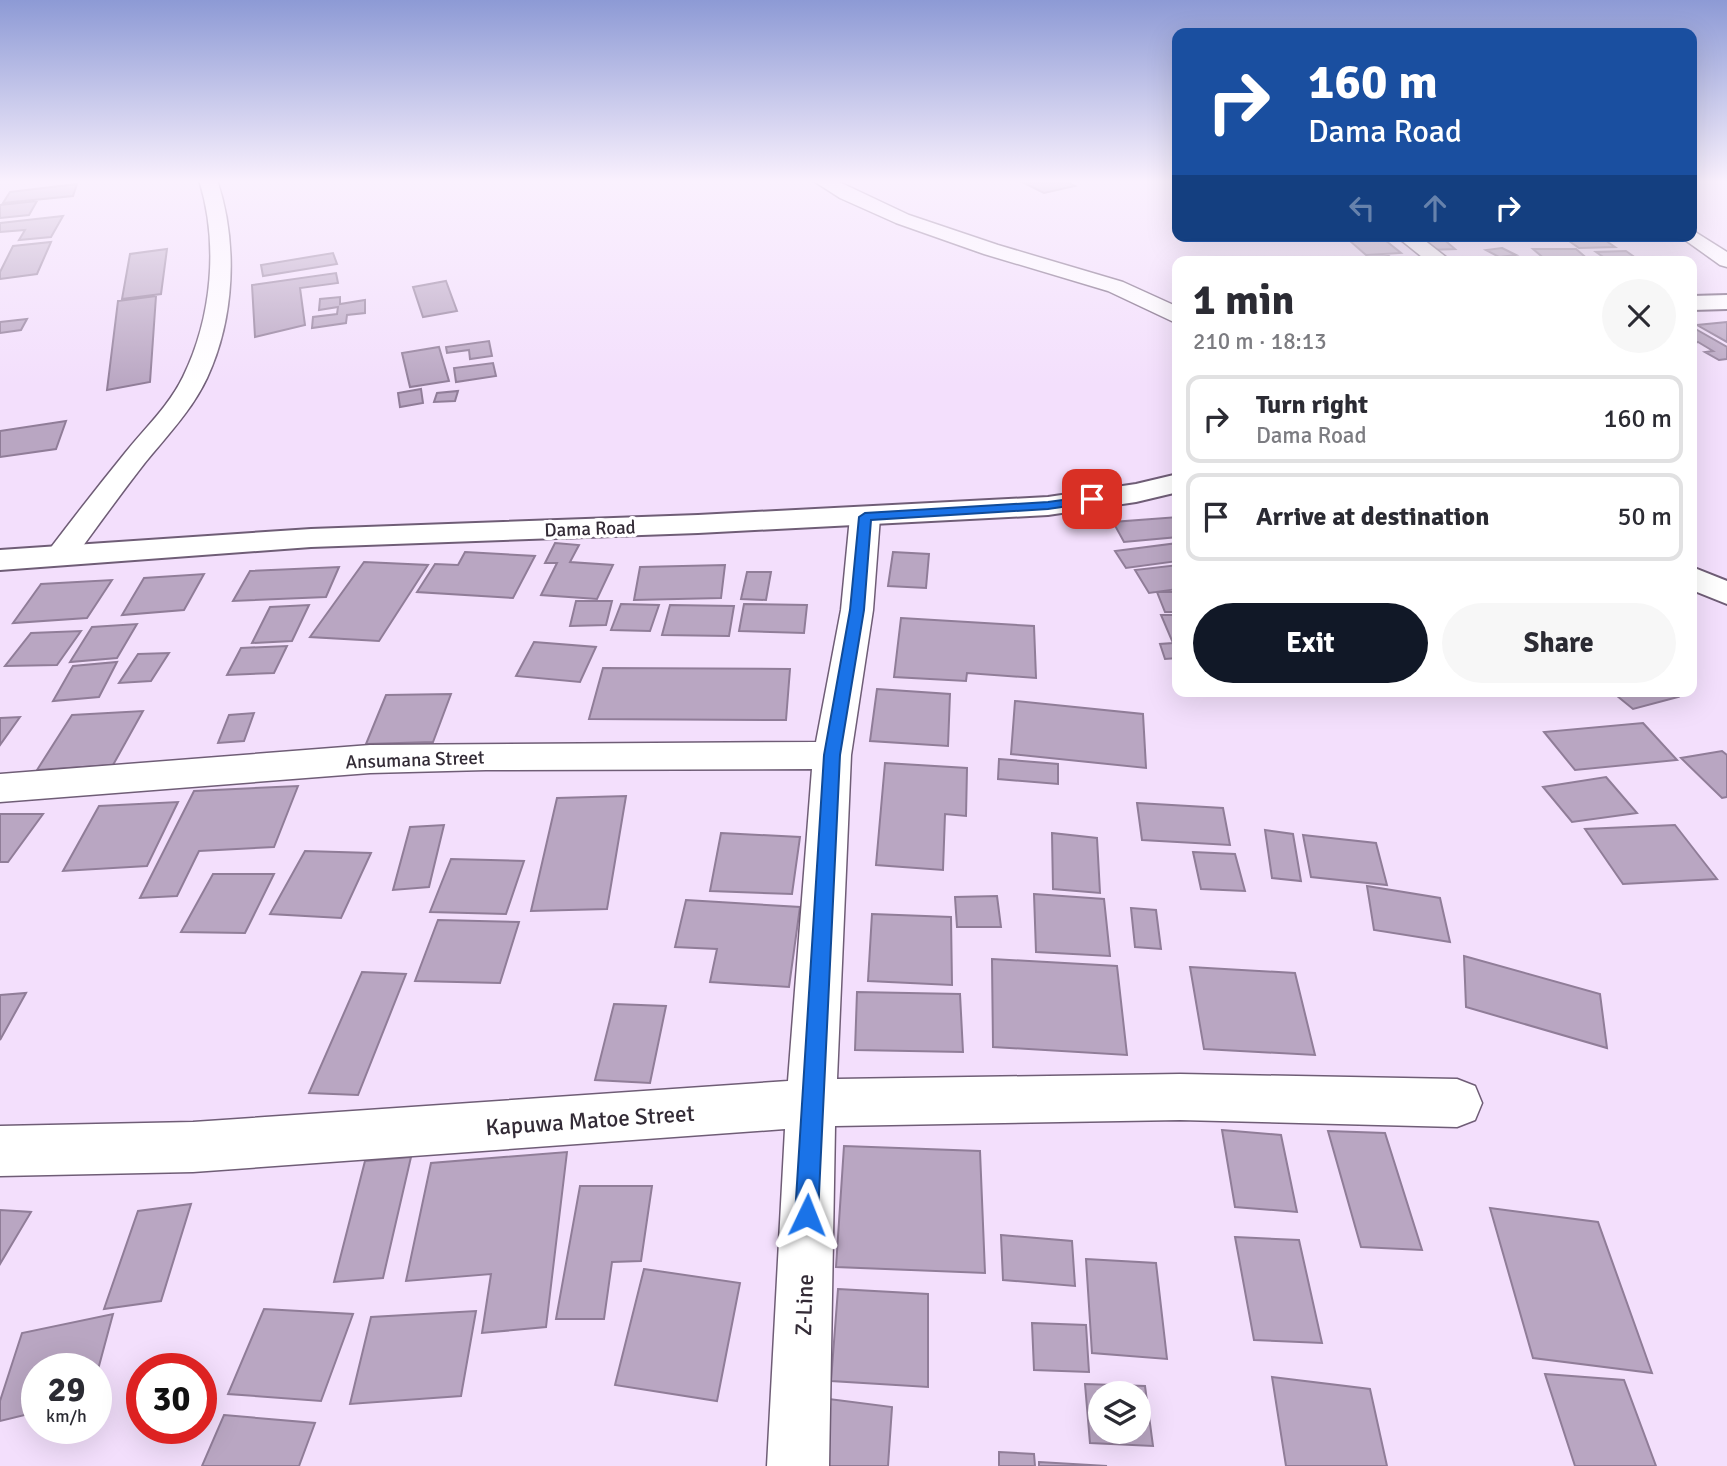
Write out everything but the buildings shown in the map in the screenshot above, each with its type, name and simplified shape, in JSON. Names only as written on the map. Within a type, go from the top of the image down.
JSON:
[{"type":"highway","points":[[1697,303],[1727,302]]},
{"type":"highway","name":"Dama Road","points":[[0,560],[311,538],[865,517],[1048,506],[1136,493],[1172,484]]},
{"type":"highway","points":[[1697,579],[1727,594]]},
{"type":"street","points":[[60,556],[168,417],[194,378],[208,341],[222,266],[220,248]]},
{"type":"street","points":[[988,248],[1126,290],[1149,299],[1172,313]]},
{"type":"street","points":[[1709,248],[1727,261]]},
{"type":"street","name":"Z-Line","points":[[797,1466],[811,1103],[832,755],[857,610],[865,517]]},
{"type":"street","name":"Ansumana Street","points":[[0,789],[370,759],[581,755],[738,759],[832,755]]},
{"type":"street","name":"Kapuwa Matoe Street","points":[[0,1151],[193,1147],[811,1103],[1180,1097],[1457,1103]]},
{"type":"route","points":[[807,1215],[832,755],[857,610],[865,517],[1048,506],[1092,499]]}]
